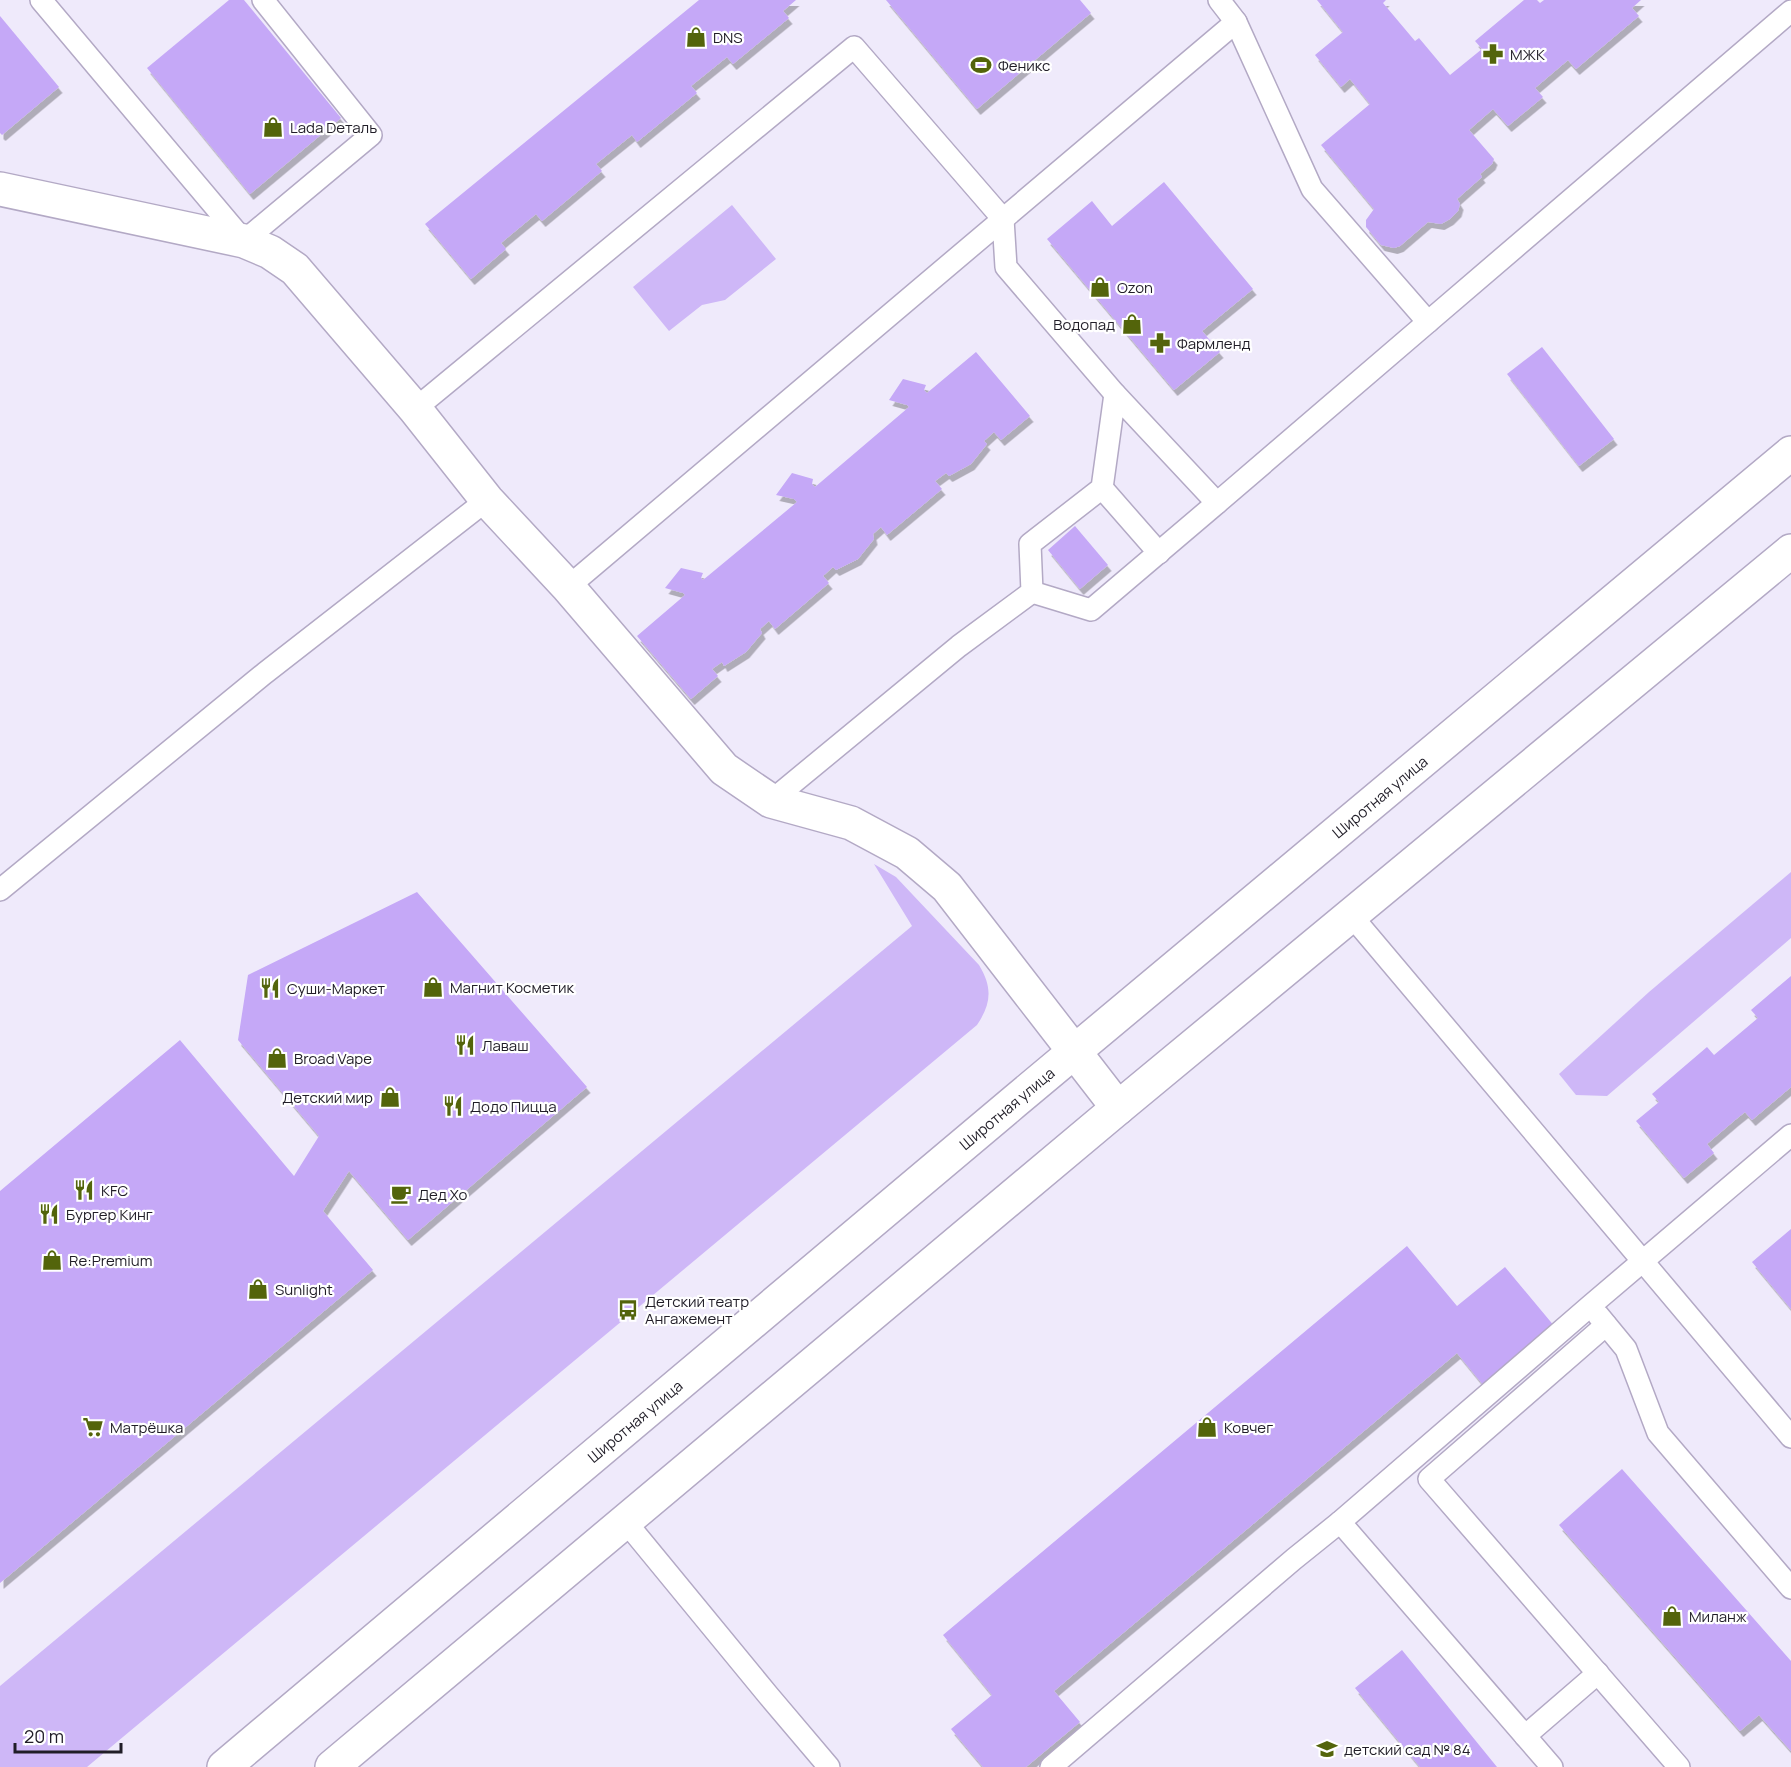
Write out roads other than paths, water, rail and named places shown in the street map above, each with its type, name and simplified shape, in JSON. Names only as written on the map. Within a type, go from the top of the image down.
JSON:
[{"type":"main road","points":[[0,189],[244,241],[270,252],[295,269],[416,409],[487,500],[568,587],[724,770],[771,801],[851,823],[908,853],[947,887],[1118,1108]]},
{"type":"main road","name":"Широтная улица","points":[[224,1767],[1791,453]]},
{"type":"main road","points":[[332,1767],[1350,914],[1791,551]]},
{"type":"lane","points":[[40,0],[244,241],[371,135],[263,0]]},
{"type":"lane","points":[[1219,0],[1236,22],[1312,189],[1428,322]]},
{"type":"lane","points":[[1032,592],[1091,610],[1791,11]]},
{"type":"lane","points":[[568,587],[1236,22]]},
{"type":"lane","points":[[416,409],[854,47],[1003,219],[1006,267],[1114,394],[1217,503]]},
{"type":"lane","points":[[1032,592],[1030,544],[1102,488],[1114,394]]},
{"type":"lane","points":[[1102,488],[1159,553]]},
{"type":"lane","points":[[0,890],[265,673],[487,500]]},
{"type":"lane","points":[[771,801],[959,646],[1032,592]]},
{"type":"lane","points":[[1350,914],[1791,1437]]},
{"type":"lane","points":[[1050,1767],[1791,1135]]},
{"type":"lane","points":[[1590,1306],[1626,1349],[1658,1433],[1791,1588]]},
{"type":"lane","points":[[1606,1325],[1429,1479],[1679,1767]]},
{"type":"lane","points":[[626,1521],[829,1767]]},
{"type":"lane","points":[[1340,1522],[1552,1767]]},
{"type":"lane","points":[[1525,1736],[1598,1673]]},
{"type":"place","name":"DNS","points":[[696,37]]},
{"type":"place","name":"МЖК","points":[[1493,54]]},
{"type":"place","name":"Феникс","points":[[981,65]]},
{"type":"place","name":"Lada Dеталь","points":[[273,127]]},
{"type":"place","name":"Ozon","points":[[1100,287]]},
{"type":"place","name":"Водопад","points":[[1132,324]]},
{"type":"place","name":"Фармленд","points":[[1160,343]]},
{"type":"place","name":"Магнит Косметик","points":[[433,987]]},
{"type":"place","name":"Суши-Маркет","points":[[270,988]]},
{"type":"place","name":"Лаваш","points":[[465,1045]]},
{"type":"place","name":"Broad Vape","points":[[277,1058]]},
{"type":"place","name":"Детский мир","points":[[390,1097]]},
{"type":"place","name":"Додо Пицца","points":[[453,1106]]},
{"type":"place","name":"KFC","points":[[84,1190]]},
{"type":"place","name":"Дед Хо","points":[[401,1194]]},
{"type":"place","name":"Бургер Кинг","points":[[49,1214]]},
{"type":"place","name":"Re:Premium","points":[[52,1260]]},
{"type":"place","name":"Sunlight","points":[[258,1289]]},
{"type":"place","name":"Детский театр Ангажемент","points":[[628,1310]]},
{"type":"place","name":"Матрёшка","points":[[93,1427]]},
{"type":"place","name":"Ковчег","points":[[1207,1427]]},
{"type":"place","name":"Миланж","points":[[1672,1616]]},
{"type":"place","name":"детский сад № 84","points":[[1327,1749]]}]
